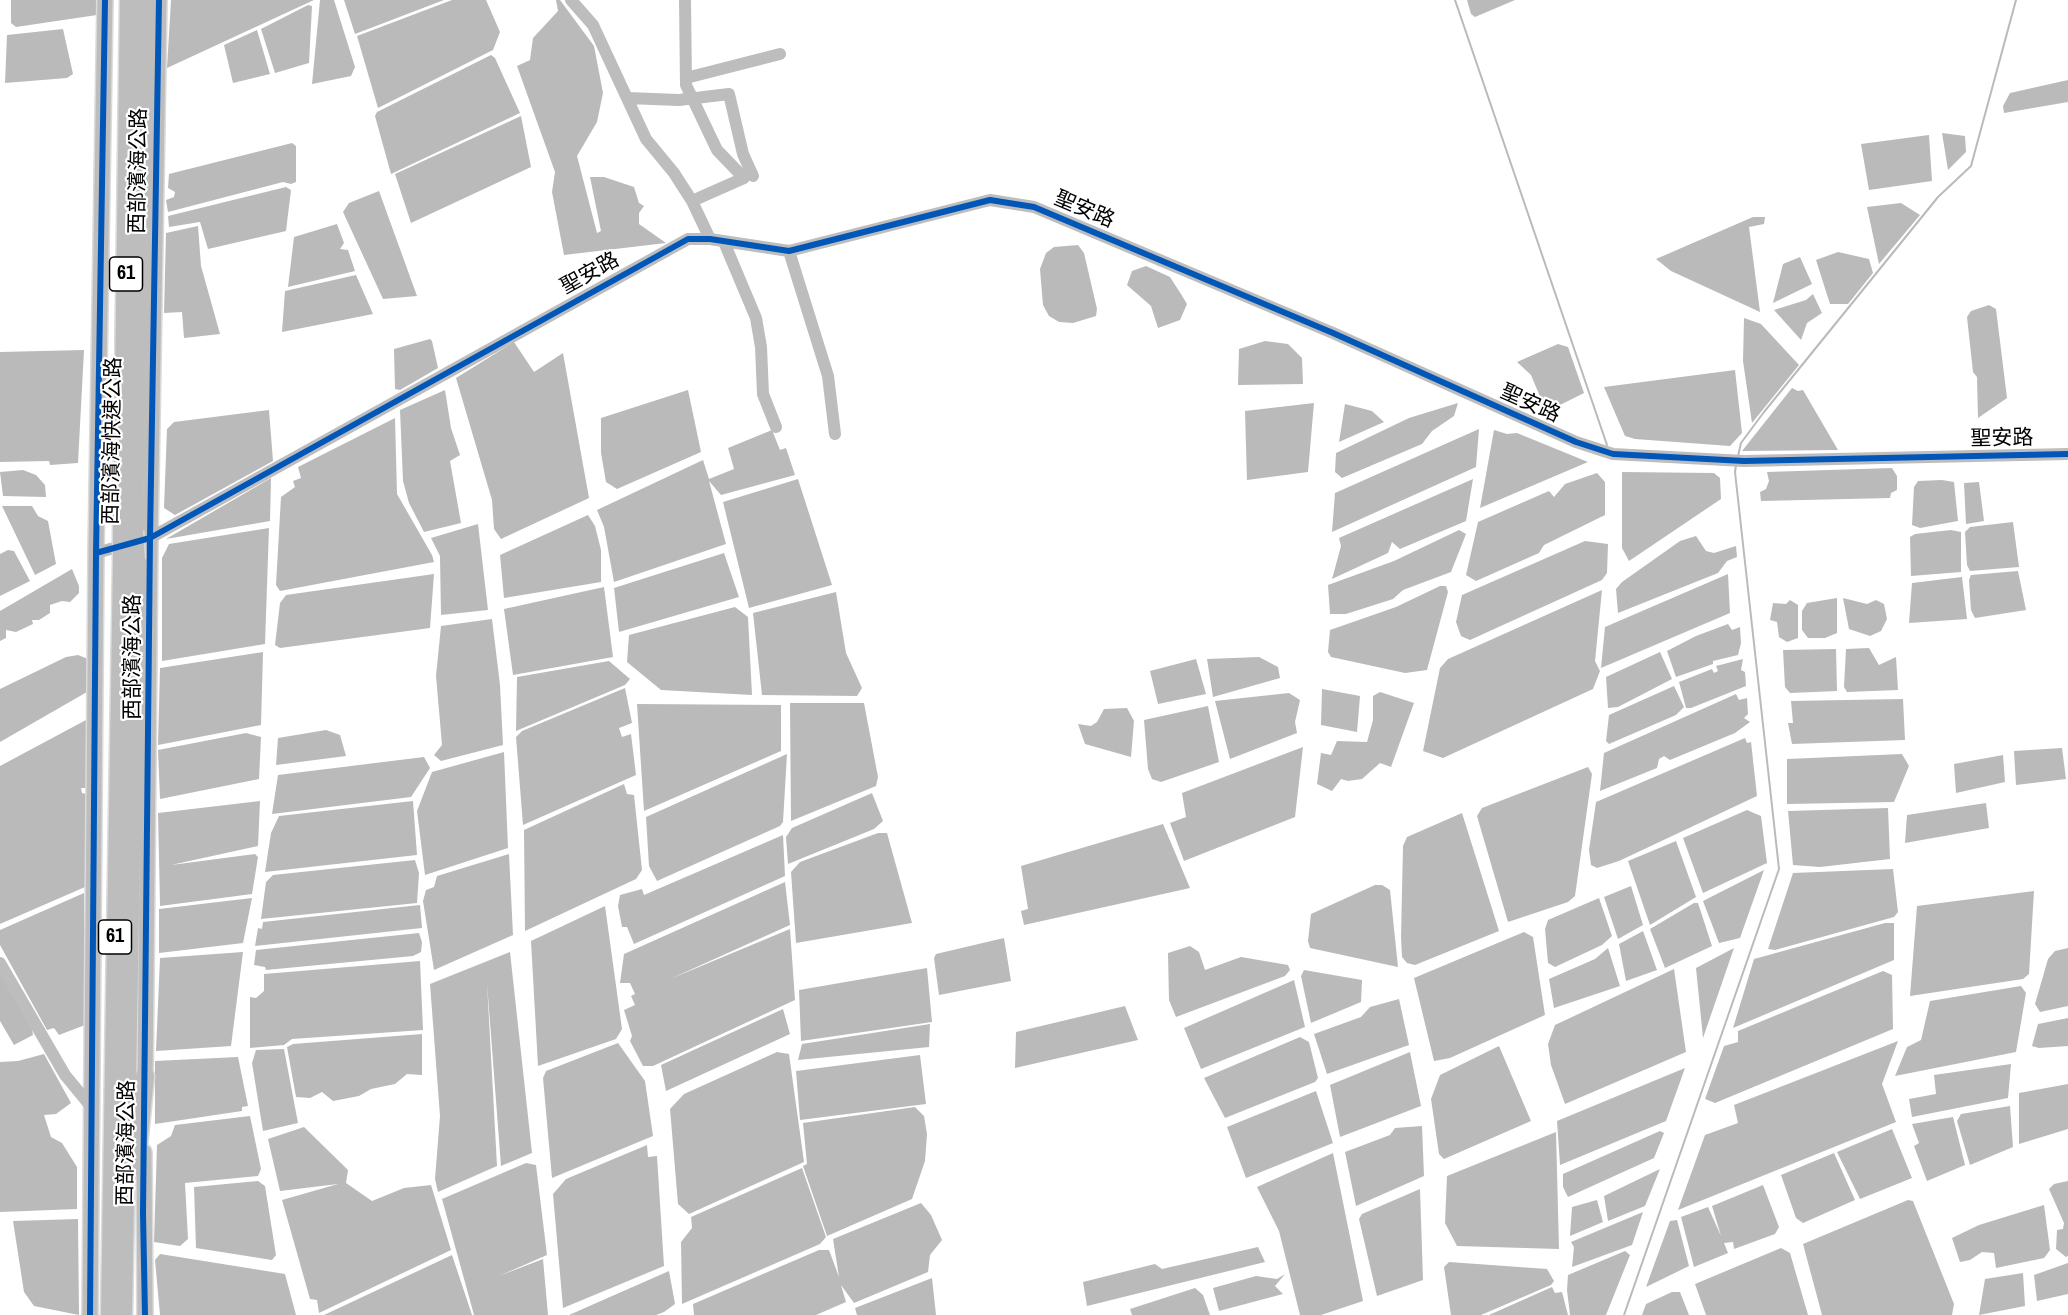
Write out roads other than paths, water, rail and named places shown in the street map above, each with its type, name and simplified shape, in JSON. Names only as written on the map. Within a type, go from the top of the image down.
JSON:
[{"type":"highway","name":"西部濱海快速公路","points":[[110,1315],[129,560],[135,534],[136,8]]},
{"type":"highway","name":"西部濱海快速公路","points":[[123,1315],[129,560]]},
{"type":"highway","points":[[129,1315],[135,1178],[145,1076]]},
{"type":"main road","name":"西部濱海公路","points":[[90,1315],[96,554],[105,0]]},
{"type":"main road","name":"西部濱海公路","points":[[145,1315],[143,1213],[145,1076],[135,534],[159,0]]},
{"type":"street","points":[[571,0],[593,25],[646,139],[674,173],[692,201],[710,239]]},
{"type":"street","points":[[685,0],[686,78],[693,100],[717,150],[744,178],[692,201]]},
{"type":"street","points":[[686,78],[780,54]]},
{"type":"street","points":[[627,98],[693,100],[729,94],[743,154],[753,176]]},
{"type":"street","name":"聖安路","points":[[96,554],[688,239],[710,239],[789,251],[990,200],[1045,211],[1333,333],[1576,442],[1613,454],[1744,461],[2068,454]]},
{"type":"street","points":[[724,242],[756,318],[761,347],[763,394],[776,427]]},
{"type":"street","points":[[789,251],[828,376],[835,434]]},
{"type":"street","points":[[0,963],[65,1075],[93,1110]]},
{"type":"waterway","points":[[1455,0],[1607,445]]},
{"type":"waterway","points":[[1738,456],[1741,443],[1764,412],[1938,197],[1971,166],[2016,0]]},
{"type":"waterway","points":[[1624,1315],[1779,869],[1736,465]]}]
